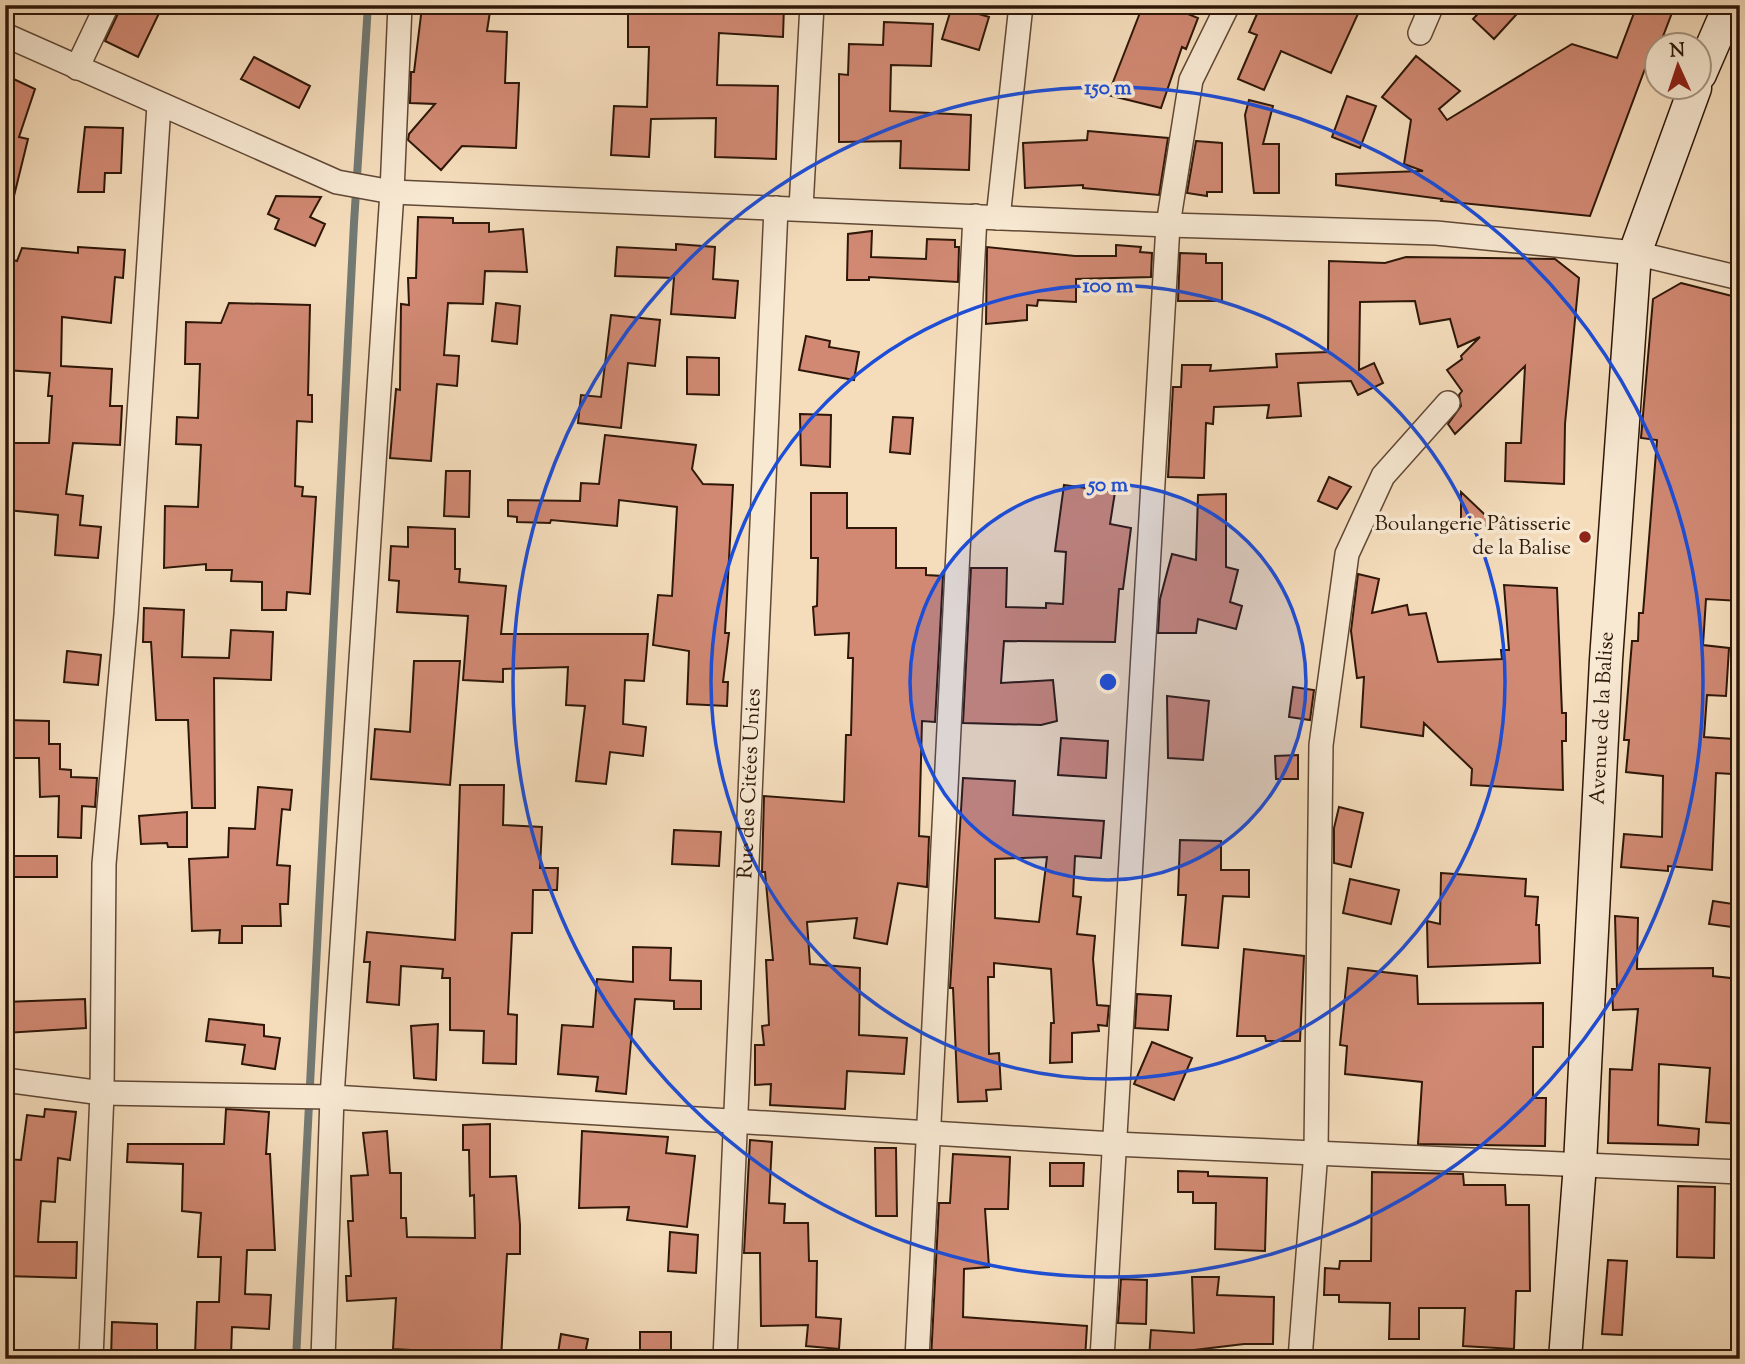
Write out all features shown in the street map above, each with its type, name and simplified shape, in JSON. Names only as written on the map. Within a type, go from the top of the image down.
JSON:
[{"type":"street","points":[[77,68],[107,5]]},
{"type":"street","points":[[323,1359],[314,1097],[392,192],[400,5]]},
{"type":"street","points":[[801,208],[813,5]]},
{"type":"street","points":[[917,1359],[928,1132],[987,217],[1021,5]]},
{"type":"street","points":[[1102,1359],[1168,225],[1191,80],[1228,5]]},
{"type":"street","points":[[1420,33],[1432,5]]},
{"type":"street","points":[[1714,41],[1730,5]]},
{"type":"street","points":[[5,35],[337,182],[392,192],[1168,225],[1436,233],[1635,253],[1740,278]]},
{"type":"street","name":"Avenue de la Balise","points":[[1565,1359],[1580,1164],[1606,660],[1635,253],[1690,102]]},
{"type":"street","points":[[91,1359],[102,1093],[104,864],[126,615],[159,105]]},
{"type":"street","name":"Rue des Citées Unies","points":[[725,1359],[738,1123],[776,208]]},
{"type":"street","points":[[1300,1359],[1316,1151],[1321,745],[1347,554],[1383,476],[1448,403]]},
{"type":"street","points":[[5,1080],[102,1093],[314,1097],[1114,1144],[1740,1172]]},
{"type":"building","points":[[122,5],[163,5],[138,57],[105,41]]},
{"type":"building","points":[[456,5],[491,5],[487,31],[507,32],[505,83],[519,83],[516,148],[462,146],[441,170],[408,140],[409,134],[435,104],[410,103],[411,72],[414,72],[422,7],[455,11]]},
{"type":"building","points":[[628,5],[727,8],[727,5],[784,5],[783,37],[719,33],[717,85],[778,86],[776,159],[715,157],[716,118],[651,119],[649,157],[611,155],[614,106],[647,107],[649,47],[628,47]]},
{"type":"building","points":[[1143,5],[1166,5],[1198,18],[1186,49],[1182,47],[1161,108],[1108,95]]},
{"type":"building","points":[[1261,5],[1362,5],[1331,73],[1281,51],[1264,90],[1238,79],[1257,35],[1249,32]]},
{"type":"building","points":[[1486,5],[1525,5],[1494,39],[1473,19]]},
{"type":"building","points":[[1637,5],[1675,5],[1665,32],[1644,32],[1644,71],[1590,216],[1441,201],[1442,199],[1336,185],[1336,174],[1423,171],[1404,164],[1411,120],[1382,97],[1416,56],[1460,91],[1439,109],[1447,120],[1572,44],[1617,58]]},
{"type":"building","points":[[952,6],[989,17],[979,50],[942,39]]},
{"type":"building","points":[[884,22],[933,24],[931,66],[891,65],[890,111],[971,115],[969,170],[900,168],[901,141],[839,142],[839,74],[848,75],[849,44],[883,45]]},
{"type":"building","points":[[254,57],[310,86],[299,108],[241,79]]},
{"type":"building","points":[[5,75],[35,89],[19,137],[28,139],[13,200],[5,200]]},
{"type":"building","points":[[1347,96],[1376,106],[1360,148],[1332,137]]},
{"type":"building","points":[[1249,100],[1273,106],[1263,144],[1279,144],[1279,193],[1254,193],[1245,115]]},
{"type":"building","points":[[85,127],[123,128],[121,173],[105,173],[104,192],[78,192]]},
{"type":"building","points":[[1088,131],[1168,138],[1159,195],[1083,188],[1083,185],[1025,188],[1023,143],[1087,140]]},
{"type":"building","points":[[1196,141],[1222,143],[1222,192],[1207,192],[1207,196],[1187,193]]},
{"type":"building","points":[[276,196],[321,197],[310,217],[325,224],[315,246],[275,229],[279,219],[268,214]]},
{"type":"building","points":[[418,217],[453,218],[453,223],[489,223],[489,232],[523,229],[527,272],[485,271],[483,304],[448,303],[444,355],[459,356],[457,386],[437,384],[431,461],[390,458],[396,389],[400,390],[401,304],[409,305],[408,278],[416,278]]},
{"type":"building","points":[[872,231],[871,257],[926,259],[927,239],[955,240],[955,247],[959,247],[958,282],[869,277],[869,280],[847,280],[848,234]]},
{"type":"building","points":[[676,244],[715,247],[713,279],[738,281],[735,318],[671,314],[674,278],[615,276],[617,247],[676,250]]},
{"type":"building","points":[[1116,245],[1141,247],[1140,252],[1152,253],[1151,277],[1076,279],[1076,302],[1038,300],[1037,306],[1027,305],[1027,320],[986,324],[987,247],[1075,256],[1116,256]]},
{"type":"building","points":[[78,247],[125,250],[123,278],[115,277],[111,323],[62,317],[61,366],[112,369],[110,406],[122,406],[120,445],[73,443],[66,494],[83,496],[80,525],[101,527],[98,558],[55,555],[58,515],[7,510],[5,443],[49,443],[52,396],[48,396],[50,373],[5,370],[5,258],[17,261],[22,248],[78,253]]},
{"type":"building","points":[[1180,253],[1206,254],[1206,263],[1222,263],[1222,301],[1178,301]]},
{"type":"building","points":[[1406,257],[1555,259],[1579,278],[1565,424],[1564,484],[1505,481],[1506,443],[1521,443],[1525,366],[1455,434],[1448,424],[1461,406],[1459,395],[1462,391],[1447,370],[1462,359],[1461,356],[1480,337],[1458,347],[1450,319],[1420,324],[1415,301],[1360,302],[1359,370],[1374,363],[1383,383],[1358,395],[1351,381],[1298,383],[1301,416],[1267,418],[1269,405],[1214,407],[1213,424],[1206,423],[1204,478],[1168,477],[1173,387],[1181,387],[1182,365],[1211,365],[1210,371],[1277,367],[1276,354],[1328,352],[1329,261],[1385,263]]},
{"type":"building","points":[[1681,283],[1740,298],[1740,601],[1706,599],[1703,645],[1729,648],[1726,696],[1707,695],[1704,737],[1734,739],[1732,774],[1716,773],[1712,870],[1668,866],[1668,871],[1621,867],[1624,834],[1662,837],[1663,776],[1626,772],[1629,740],[1624,740],[1632,641],[1638,641],[1639,613],[1643,613],[1657,440],[1641,438],[1653,299]]},
{"type":"building","points":[[229,303],[310,305],[308,395],[312,395],[312,422],[297,421],[295,486],[303,487],[302,496],[316,497],[310,594],[287,592],[286,610],[262,610],[262,582],[231,581],[232,570],[206,570],[206,564],[164,568],[165,506],[198,507],[201,445],[176,444],[177,417],[198,418],[200,364],[185,364],[186,322],[221,323]]},
{"type":"building","points":[[496,303],[520,306],[517,344],[492,341]]},
{"type":"building","points":[[611,315],[660,320],[655,366],[628,363],[621,428],[578,423],[581,395],[601,397]]},
{"type":"building","points":[[806,336],[830,341],[829,347],[859,352],[854,380],[799,370]]},
{"type":"building","points":[[687,357],[719,358],[719,395],[687,394]]},
{"type":"building","points":[[800,414],[831,415],[830,467],[801,465]]},
{"type":"building","points":[[893,417],[913,418],[910,454],[890,452]]},
{"type":"building","points":[[605,435],[696,445],[692,469],[703,484],[733,485],[725,633],[729,633],[723,682],[728,682],[727,706],[687,704],[689,651],[653,645],[658,595],[672,596],[677,507],[619,500],[617,526],[551,520],[550,523],[517,522],[517,517],[508,516],[508,500],[580,501],[581,483],[599,484]]},
{"type":"building","points":[[446,471],[470,471],[469,517],[444,516]]},
{"type":"building","points":[[1329,477],[1351,487],[1337,509],[1318,501]]},
{"type":"building","points":[[1064,485],[1115,492],[1110,524],[1131,528],[1123,589],[1119,589],[1115,642],[1004,641],[1001,683],[1053,680],[1057,721],[1041,725],[963,723],[971,568],[1007,568],[1006,607],[1046,608],[1046,603],[1063,604],[1066,552],[1055,551]]},
{"type":"building","points":[[1461,492],[1501,530],[1461,529]]},
{"type":"building","points":[[811,493],[847,493],[847,528],[896,528],[896,568],[926,568],[926,575],[943,576],[935,722],[922,721],[919,836],[929,837],[927,887],[898,883],[887,944],[854,938],[857,918],[807,922],[810,964],[860,968],[859,1035],[907,1038],[904,1074],[847,1071],[845,1109],[770,1105],[771,1084],[755,1085],[755,1045],[764,1045],[762,1026],[769,1025],[766,960],[773,960],[765,872],[762,872],[764,796],[844,802],[846,735],[851,735],[853,658],[848,658],[849,633],[815,635],[813,607],[817,606],[818,558],[811,558]]},
{"type":"building","points":[[1226,494],[1226,567],[1238,570],[1230,602],[1242,606],[1236,629],[1198,619],[1196,633],[1158,633],[1160,599],[1172,554],[1196,560],[1198,495]]},
{"type":"building","points":[[408,527],[455,529],[455,569],[460,569],[459,582],[506,586],[501,634],[648,634],[644,681],[625,680],[623,724],[646,727],[643,756],[610,752],[606,784],[576,781],[585,706],[566,705],[568,667],[503,669],[503,682],[463,680],[468,616],[397,612],[399,581],[389,580],[391,546],[408,547]]},
{"type":"building","points":[[1358,574],[1379,579],[1372,613],[1407,605],[1409,615],[1426,613],[1438,662],[1502,659],[1501,650],[1509,650],[1504,585],[1557,588],[1562,713],[1566,713],[1566,741],[1562,741],[1563,790],[1471,785],[1472,769],[1424,723],[1423,736],[1361,727],[1364,677],[1357,678],[1351,631]]},
{"type":"building","points":[[144,608],[184,610],[182,657],[229,658],[231,630],[273,632],[271,680],[214,678],[215,808],[192,808],[188,720],[156,720],[151,642],[143,642]]},
{"type":"building","points":[[67,651],[101,655],[98,685],[64,682]]},
{"type":"building","points":[[414,661],[460,661],[450,785],[371,779],[375,729],[410,732]]},
{"type":"building","points":[[1293,687],[1314,690],[1310,720],[1289,717]]},
{"type":"building","points":[[1167,696],[1209,701],[1203,760],[1168,758]]},
{"type":"building","points":[[5,720],[49,721],[49,744],[60,744],[60,769],[71,770],[71,777],[97,778],[95,807],[82,806],[81,838],[58,837],[59,796],[40,797],[39,758],[5,758]]},
{"type":"building","points":[[1061,738],[1108,741],[1106,778],[1058,775]]},
{"type":"building","points":[[1298,755],[1298,779],[1276,779],[1275,756]]},
{"type":"building","points":[[963,778],[1015,781],[1013,815],[1104,821],[1101,858],[1075,856],[1073,896],[1081,897],[1077,934],[1095,936],[1093,959],[1097,1005],[1109,1006],[1107,1026],[1098,1025],[1099,1031],[1072,1033],[1072,1062],[1050,1063],[1051,1023],[1054,1023],[1051,969],[994,963],[994,977],[988,977],[989,1054],[999,1053],[1001,1089],[986,1090],[987,1101],[958,1102],[953,988],[950,988]],"holes":[[[1047,857],[1039,922],[995,918],[995,859]]]},
{"type":"building","points":[[460,785],[504,785],[503,825],[542,827],[540,868],[558,868],[557,890],[533,890],[532,933],[512,933],[508,1014],[517,1015],[516,1064],[483,1063],[484,1031],[450,1030],[450,978],[442,978],[443,969],[401,966],[399,1005],[367,1002],[370,962],[364,962],[367,932],[455,940]]},
{"type":"building","points":[[258,787],[292,790],[290,810],[282,809],[277,865],[290,866],[288,904],[280,904],[281,926],[242,926],[242,943],[219,943],[220,930],[192,931],[189,859],[228,857],[229,828],[255,829]]},
{"type":"building","points":[[1339,807],[1363,813],[1351,867],[1334,863],[1334,828]]},
{"type":"building","points":[[187,812],[187,847],[168,847],[167,843],[141,844],[139,816]]},
{"type":"building","points":[[674,830],[721,832],[719,866],[672,864]]},
{"type":"building","points":[[1180,840],[1221,841],[1221,870],[1249,870],[1249,897],[1223,896],[1218,948],[1182,945],[1186,895],[1178,895]]},
{"type":"building","points":[[5,856],[57,856],[57,877],[5,877]]},
{"type":"building","points":[[1441,873],[1526,879],[1525,896],[1538,897],[1536,925],[1539,925],[1540,963],[1428,967],[1427,921],[1440,924]]},
{"type":"building","points":[[1350,879],[1399,890],[1391,924],[1343,913]]},
{"type":"building","points":[[1713,901],[1740,905],[1740,928],[1709,924]]},
{"type":"building","points":[[1615,916],[1638,918],[1637,969],[1713,968],[1713,976],[1739,979],[1733,1026],[1740,1029],[1740,1124],[1706,1122],[1710,1068],[1659,1064],[1658,1125],[1699,1129],[1698,1145],[1608,1143],[1610,1069],[1632,1070],[1638,1009],[1613,1010],[1612,989],[1617,989]]},
{"type":"building","points":[[633,947],[671,948],[670,980],[701,981],[701,1009],[674,1009],[674,1001],[635,999],[626,1094],[596,1091],[598,1077],[558,1074],[562,1025],[593,1027],[597,979],[633,982]]},
{"type":"building","points":[[1244,949],[1304,956],[1300,1041],[1266,1041],[1265,1036],[1237,1036]]},
{"type":"building","points":[[1348,968],[1417,976],[1418,1004],[1543,1003],[1543,1047],[1533,1047],[1533,1098],[1546,1098],[1545,1146],[1418,1144],[1422,1082],[1345,1074],[1347,1046],[1340,1045]]},
{"type":"building","points":[[1137,994],[1171,996],[1168,1030],[1135,1028]]},
{"type":"building","points":[[85,999],[86,1028],[5,1033],[5,1002]]},
{"type":"building","points":[[209,1019],[264,1025],[264,1036],[280,1038],[275,1069],[242,1064],[245,1045],[206,1041]]},
{"type":"building","points":[[438,1024],[436,1080],[414,1078],[411,1026]]},
{"type":"building","points":[[1152,1042],[1192,1058],[1174,1100],[1134,1084]]},
{"type":"building","points":[[45,1109],[76,1112],[70,1160],[58,1158],[55,1202],[41,1201],[38,1242],[77,1242],[76,1278],[5,1276],[5,1159],[21,1160],[27,1115],[44,1117]]},
{"type":"building","points":[[226,1109],[269,1112],[266,1154],[270,1154],[275,1250],[247,1250],[245,1294],[271,1295],[269,1329],[232,1327],[231,1356],[195,1355],[197,1302],[219,1302],[221,1257],[198,1257],[201,1213],[182,1211],[183,1164],[127,1162],[128,1144],[224,1144]]},
{"type":"building","points":[[490,1124],[490,1177],[516,1176],[520,1225],[520,1254],[507,1254],[501,1359],[429,1359],[429,1351],[393,1349],[396,1298],[347,1301],[346,1276],[351,1276],[348,1221],[353,1221],[351,1176],[368,1175],[363,1133],[387,1131],[390,1173],[401,1173],[401,1218],[406,1218],[407,1237],[475,1238],[474,1195],[470,1196],[469,1150],[463,1150],[463,1125]]},
{"type":"building","points":[[582,1131],[668,1137],[666,1153],[695,1156],[687,1227],[627,1220],[629,1207],[579,1208]]},
{"type":"building","points":[[750,1140],[772,1142],[769,1203],[785,1204],[784,1223],[808,1223],[809,1261],[817,1261],[816,1317],[841,1319],[839,1349],[806,1346],[808,1325],[761,1326],[760,1253],[744,1253]]},
{"type":"building","points":[[875,1148],[896,1148],[897,1216],[876,1216]]},
{"type":"building","points":[[953,1154],[1010,1157],[1008,1209],[985,1209],[989,1267],[964,1269],[963,1317],[1087,1326],[1085,1359],[931,1359],[939,1203],[950,1203]]},
{"type":"building","points":[[1050,1163],[1084,1163],[1083,1186],[1050,1186]]},
{"type":"building","points":[[1178,1171],[1208,1172],[1208,1176],[1267,1178],[1265,1251],[1215,1249],[1216,1203],[1193,1203],[1193,1192],[1178,1192]]},
{"type":"building","points":[[1372,1172],[1463,1174],[1464,1185],[1505,1185],[1506,1205],[1529,1205],[1530,1291],[1516,1291],[1514,1349],[1463,1346],[1465,1308],[1419,1308],[1419,1339],[1389,1339],[1390,1303],[1339,1302],[1339,1295],[1324,1295],[1325,1268],[1339,1269],[1340,1261],[1371,1261]]},
{"type":"building","points":[[1678,1186],[1715,1187],[1714,1258],[1677,1257]]},
{"type":"building","points":[[670,1232],[698,1235],[696,1273],[668,1271]]},
{"type":"building","points":[[1608,1260],[1627,1261],[1622,1335],[1602,1334]]},
{"type":"building","points":[[1192,1277],[1219,1277],[1217,1295],[1274,1297],[1273,1344],[1244,1344],[1178,1352],[1177,1359],[1149,1359],[1151,1330],[1194,1333]]},
{"type":"building","points":[[1121,1279],[1147,1280],[1146,1324],[1118,1323]]},
{"type":"building","points":[[112,1322],[157,1324],[157,1359],[111,1359]]},
{"type":"building","points":[[640,1332],[671,1332],[671,1359],[640,1359]]},
{"type":"building","points":[[561,1334],[588,1339],[584,1359],[557,1359]]},
{"type":"waterway","points":[[296,1359],[354,223],[368,5]]},
{"type":"place","name":"Boulangerie Pâtisserie de la Balise","points":[[1585,537]]}]
